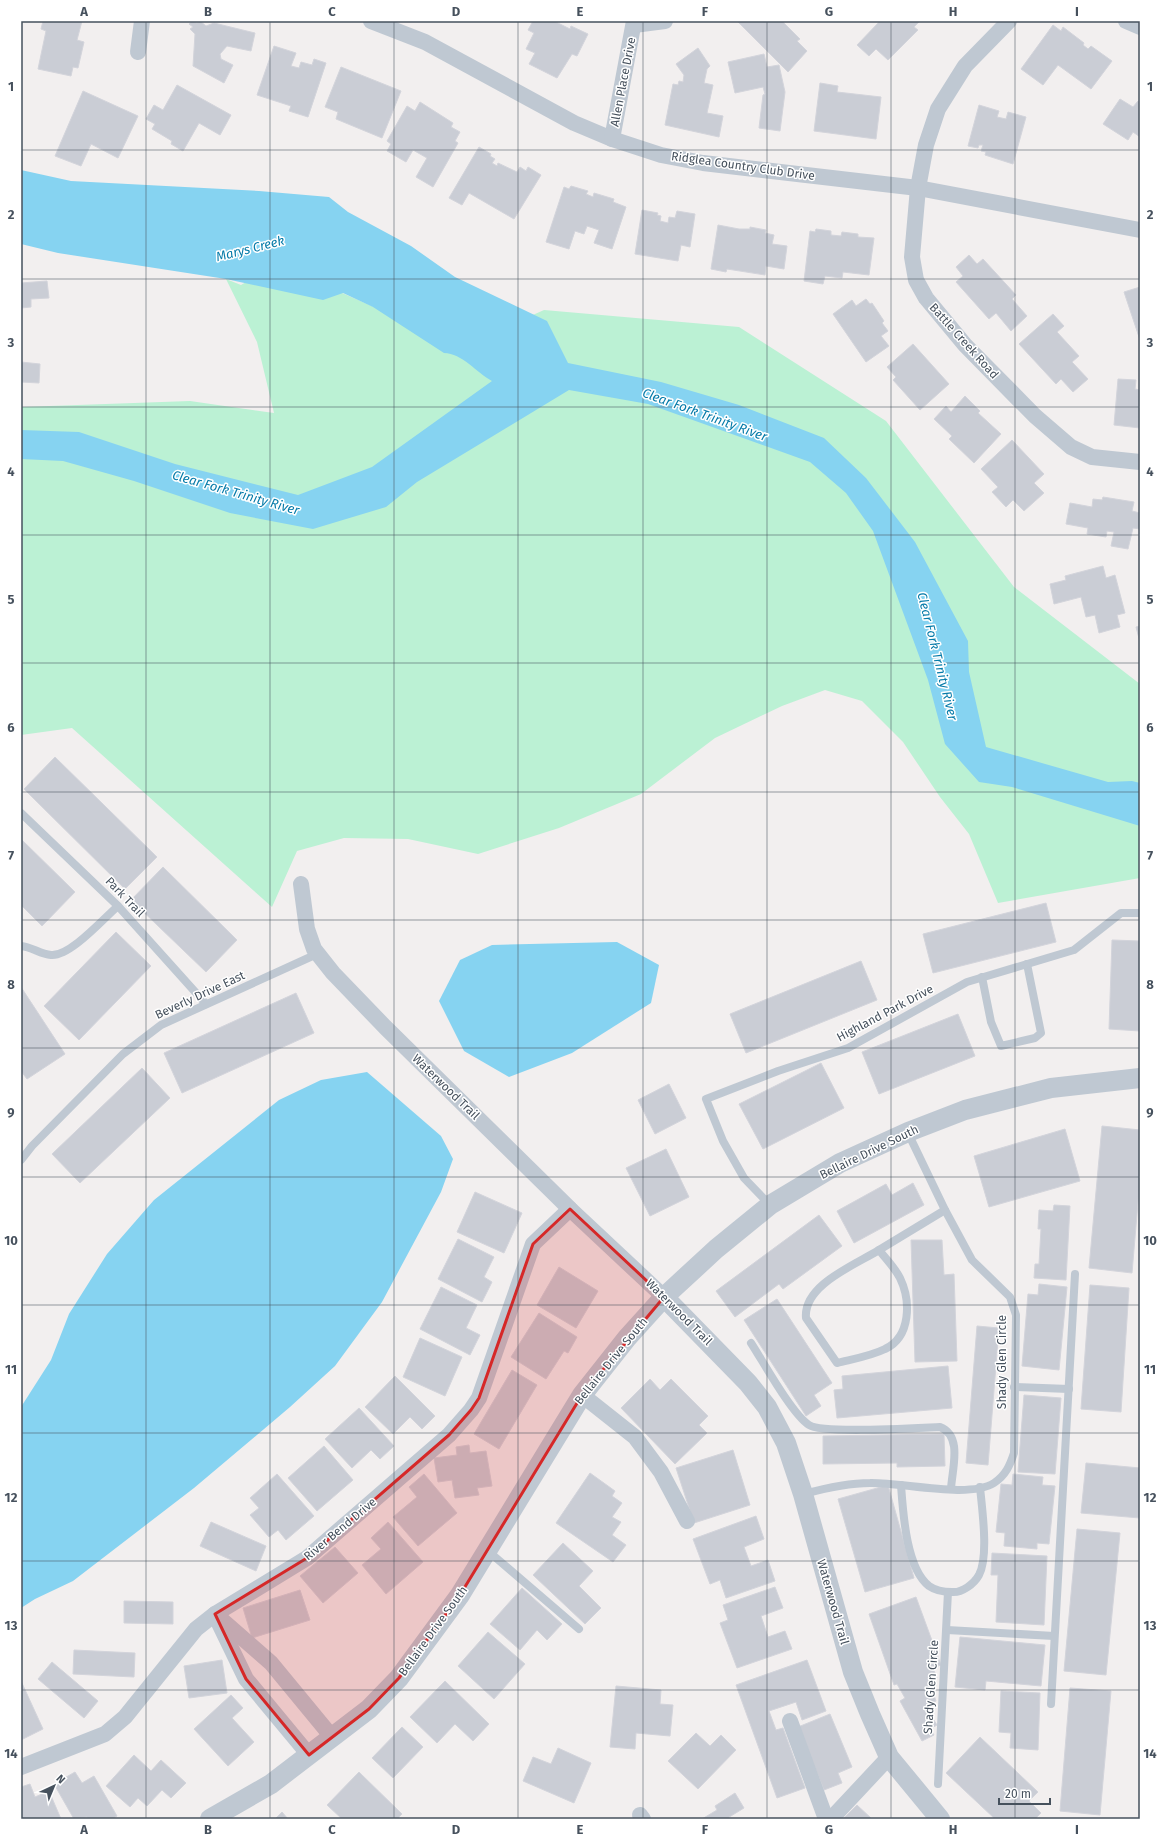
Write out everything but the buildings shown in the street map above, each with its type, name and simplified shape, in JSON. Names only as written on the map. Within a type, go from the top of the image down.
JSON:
[{"type":"street","points":[[138,52],[142,21]]},
{"type":"street","name":"Allen Place Drive","points":[[612,139],[634,23],[665,21]]},
{"type":"street","name":"Battle Creek Road","points":[[1009,21],[965,66],[938,109],[926,145],[918,188],[912,257],[916,280],[926,298],[965,345],[1035,416],[1071,447],[1092,457],[1140,462]]},
{"type":"street","points":[[1126,21],[1140,27]]},
{"type":"street","name":"Ridglea Country Club Drive","points":[[378,22],[425,42],[574,123],[612,139],[660,155],[703,163],[918,188],[1140,230]]},
{"type":"street","name":"Waterwood Trail","points":[[302,884],[307,929],[318,954],[333,973],[385,1027],[570,1209],[664,1297],[748,1383],[767,1407],[786,1443],[803,1494],[852,1672],[889,1757],[940,1819]]},
{"type":"street","name":"Bellaire Drive South","points":[[216,1818],[271,1784],[309,1755],[369,1709],[399,1678],[460,1595],[582,1395],[627,1338],[664,1297],[716,1249],[770,1205],[840,1163],[908,1132],[965,1110],[1015,1096],[1064,1086],[1140,1078]]},
{"type":"street","name":"River Bend Drive","points":[[21,1767],[105,1734],[125,1717],[196,1629],[215,1614],[307,1558],[449,1435],[471,1410],[479,1398],[533,1244],[570,1209]]},
{"type":"street","points":[[582,1395],[635,1436],[661,1472],[687,1521]]},
{"type":"street","points":[[215,1614],[271,1663],[332,1737]]},
{"type":"street","points":[[215,1614],[246,1679],[309,1755]]},
{"type":"street","points":[[790,1721],[826,1819]]},
{"type":"street","points":[[831,1819],[889,1757]]},
{"type":"lane","name":"Park Trail","points":[[21,813],[118,906],[206,1004]]},
{"type":"lane","points":[[21,946],[30,947],[52,956],[64,952],[77,943],[118,906]]},
{"type":"lane","name":"Highland Park Drive","points":[[770,1205],[744,1178],[723,1141],[706,1099],[778,1071],[848,1048],[967,982],[1074,950],[1121,913],[1140,913]]},
{"type":"lane","name":"Beverly Drive East","points":[[21,1160],[32,1146],[123,1054],[161,1025],[318,954]]},
{"type":"lane","points":[[982,977],[991,1022],[1001,1046],[1035,1038],[1041,1033],[1027,964]]},
{"type":"lane","name":"Shady Glen Circle","points":[[803,1494],[837,1485],[871,1482],[969,1490],[994,1483],[1009,1469],[1014,1453],[1016,1315],[1010,1297],[972,1260],[945,1210],[908,1132]]},
{"type":"lane","points":[[880,1250],[900,1277],[907,1300],[906,1324],[898,1340],[885,1349],[838,1363],[806,1318],[806,1309],[813,1295],[826,1282],[945,1210]]},
{"type":"lane","points":[[1051,1704],[1075,1274]]},
{"type":"lane","points":[[751,1343],[798,1415],[811,1427],[829,1430],[940,1427],[946,1430],[951,1435],[954,1446],[951,1489]]},
{"type":"lane","points":[[1014,1387],[1069,1389]]},
{"type":"lane","points":[[901,1485],[903,1519],[910,1548],[918,1571],[928,1585],[940,1592],[955,1592],[968,1587],[979,1574],[983,1557],[984,1540],[980,1487]]},
{"type":"lane","points":[[487,1550],[579,1629]]},
{"type":"lane","name":"Shady Glen Circle","points":[[938,1784],[948,1592]]},
{"type":"lane","points":[[947,1630],[1054,1636]]},
{"type":"highlighted area","points":[[570,1209],[664,1297],[582,1395],[460,1595],[399,1678],[369,1709],[309,1755],[246,1679],[215,1614],[307,1558],[449,1435],[471,1410],[479,1398],[533,1244]]},
{"type":"green space","points":[[276,264],[463,346],[544,310],[739,327],[886,421],[1014,587],[1140,684],[1140,878],[998,903],[969,834],[940,797],[903,742],[862,701],[825,690],[782,706],[715,738],[641,794],[559,828],[478,854],[408,839],[344,838],[297,851],[272,907],[72,728],[21,735],[21,407],[190,401],[274,413],[257,342],[226,279],[241,285]]},
{"type":"water","points":[[21,170],[71,181],[259,191],[329,197],[348,212],[411,246],[455,277],[547,321],[568,363],[661,382],[739,405],[824,438],[866,478],[915,542],[968,641],[969,672],[986,747],[1108,782],[1132,781],[1140,783],[1140,826],[1012,787],[979,782],[945,744],[928,680],[873,531],[846,493],[810,462],[648,404],[569,390],[417,482],[386,507],[313,529],[230,513],[134,481],[63,461],[21,459],[21,430],[79,432],[175,464],[298,495],[372,467],[492,381],[457,356],[444,353],[373,307],[343,293],[323,300],[226,279],[58,253],[21,244]]},
{"type":"water","points":[[617,942],[659,965],[651,1003],[572,1053],[509,1077],[464,1051],[439,1001],[460,960],[492,945]]},
{"type":"water","points":[[367,1072],[441,1136],[453,1159],[441,1192],[382,1302],[335,1366],[290,1407],[194,1488],[73,1581],[35,1599],[21,1608],[21,1407],[51,1360],[69,1314],[107,1254],[154,1200],[279,1100],[321,1080]]},
{"type":"water label","name":"Marys Creek","points":[[250,248]]},
{"type":"water label","name":"Clear Fork Trinity River","points":[[705,414]]},
{"type":"water label","name":"Clear Fork Trinity River","points":[[236,492]]},
{"type":"water label","name":"Clear Fork Trinity River","points":[[938,656]]}]
